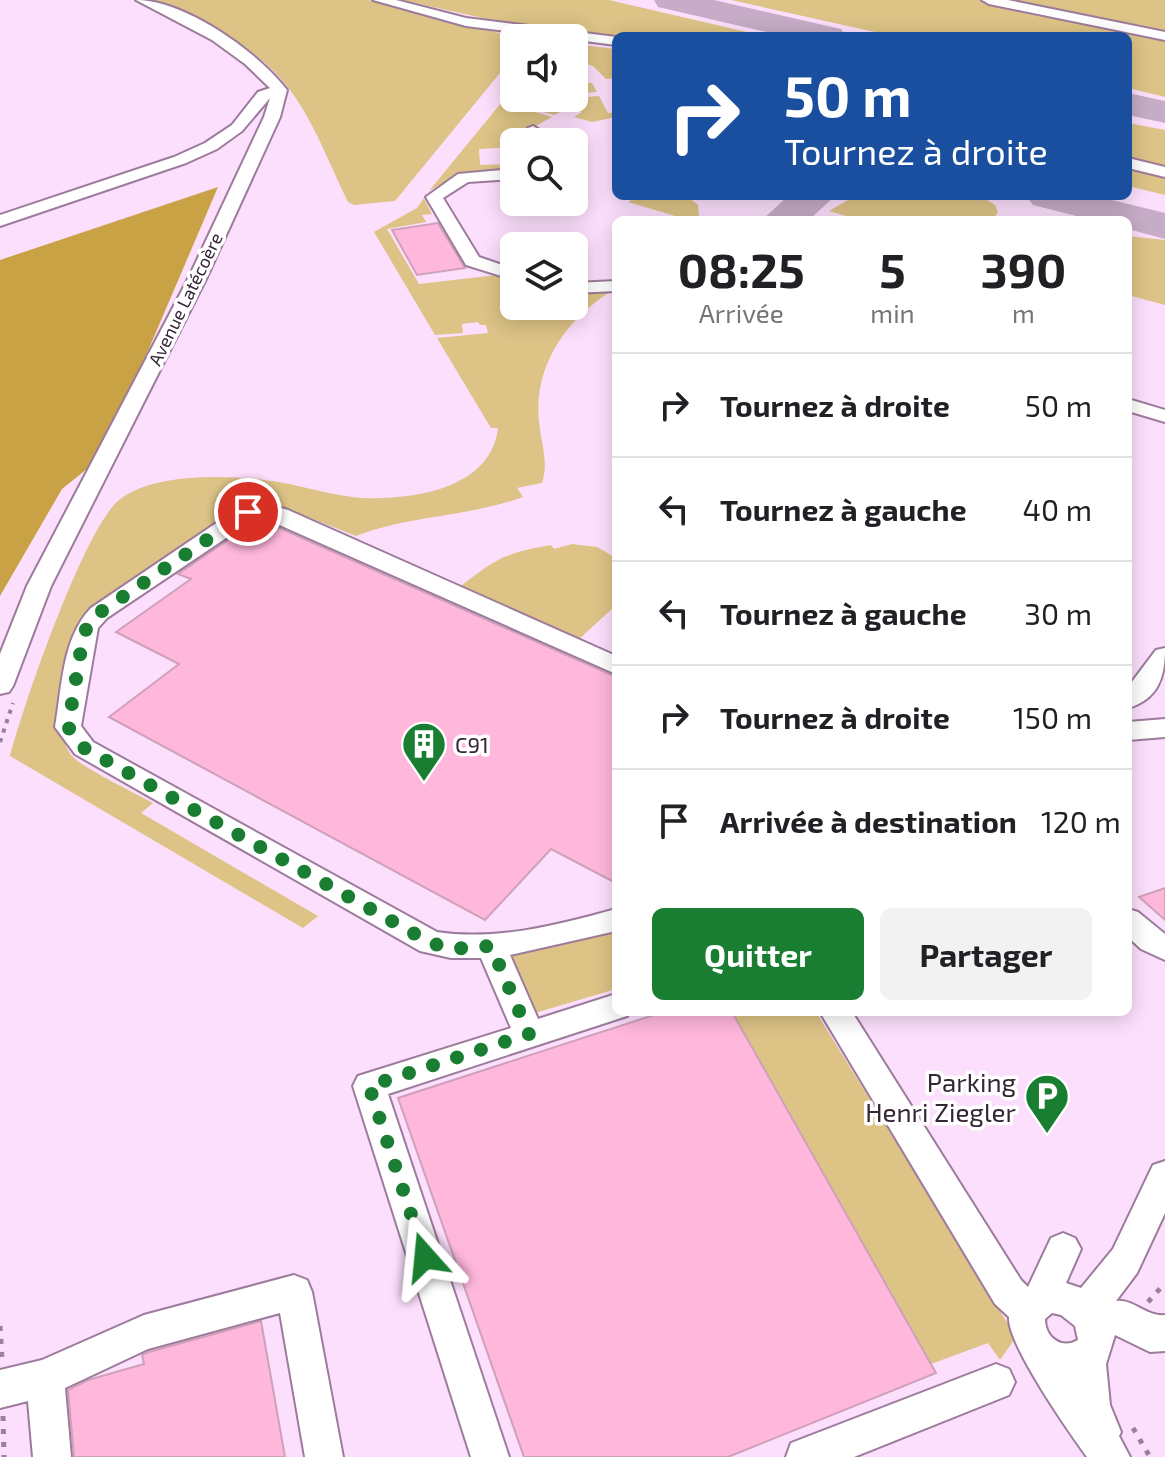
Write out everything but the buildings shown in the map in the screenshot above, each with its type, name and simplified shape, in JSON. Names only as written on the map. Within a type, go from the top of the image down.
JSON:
[{"type":"street","points":[[0,221],[180,160],[211,146],[237,128],[263,95],[280,90],[254,64],[221,39],[187,19],[143,0]]},
{"type":"street","points":[[380,0],[466,22],[612,40]]},
{"type":"street","points":[[989,0],[1165,36]]},
{"type":"street","name":"Avenue Latécoère","points":[[0,686],[39,586],[198,277],[272,117],[280,90]]},
{"type":"street","points":[[1132,164],[1165,172]]},
{"type":"street","points":[[500,175],[464,177],[434,197],[472,261],[500,270]]},
{"type":"street","points":[[588,287],[612,286]]},
{"type":"street","points":[[1132,393],[1165,403]]},
{"type":"street","points":[[1132,406],[1165,416]]},
{"type":"street","points":[[612,664],[260,509],[248,512],[99,613],[87,626],[68,727],[84,748],[431,943],[452,949],[491,946],[612,921]]},
{"type":"street","points":[[1132,696],[1141,690],[1165,656]]},
{"type":"street","points":[[1132,731],[1165,728]]},
{"type":"street","points":[[1132,924],[1165,948]]},
{"type":"street","points":[[491,946],[529,1034]]},
{"type":"street","points":[[490,1457],[369,1086],[612,1008]]},
{"type":"street","points":[[837,1016],[1008,1292],[1035,1304],[1064,1298],[1090,1315],[1122,1317],[1150,1334],[1155,1319]]},
{"type":"street","points":[[1112,1457],[1091,1406],[1087,1358],[1097,1342],[1090,1315],[1125,1261],[1165,1176]]},
{"type":"street","points":[[1063,1249],[1026,1329],[1077,1412],[1112,1457]]},
{"type":"street","points":[[0,1389],[45,1378],[144,1333],[294,1292],[324,1457]]},
{"type":"street","points":[[1044,1355],[1067,1364],[1087,1358]]},
{"type":"street","points":[[45,1378],[52,1457]]},
{"type":"street","points":[[805,1457],[996,1382]]},
{"type":"path","points":[[1155,1319],[1165,1283]]},
{"type":"shaded area","points":[[154,0],[368,0],[500,33],[500,73],[395,201],[354,205],[348,202],[310,122],[282,80],[250,51],[193,18]]},
{"type":"shaded area","points":[[401,0],[609,0],[747,32],[612,32],[612,37],[588,34],[588,24],[515,24]]},
{"type":"shaded area","points":[[731,0],[1165,0],[1165,97],[1132,89],[1132,32],[875,32]]},
{"type":"shaded area","points":[[588,46],[612,49],[612,78],[606,79],[588,64]]},
{"type":"shaded area","points":[[588,83],[592,83],[597,92],[588,93]]},
{"type":"shaded area","points":[[599,96],[608,113],[612,112],[612,118],[592,122],[574,117],[588,112],[588,97]]},
{"type":"shaded area","points":[[500,104],[500,112],[535,112],[552,117],[532,128],[500,128],[500,148],[479,149],[480,165],[500,164],[500,172],[462,173],[429,191]]},
{"type":"shaded area","points":[[1132,124],[1165,130],[1165,195],[1132,187]]},
{"type":"shaded area","points":[[218,187],[103,456],[62,489],[0,596],[0,260]]},
{"type":"shaded area","points":[[424,198],[432,214],[422,215],[426,222],[387,229],[419,284],[497,275],[500,276],[500,320],[576,320],[555,347],[541,383],[539,422],[545,460],[542,483],[517,488],[523,497],[502,504],[397,524],[356,536],[280,506],[250,509],[85,621],[66,691],[62,729],[65,744],[73,757],[153,803],[141,813],[318,916],[303,928],[10,756],[56,620],[89,545],[119,500],[135,490],[176,479],[222,477],[284,483],[352,497],[382,498],[426,493],[446,487],[481,465],[492,449],[498,428],[491,428],[437,338],[488,333],[486,325],[478,322],[462,324],[463,333],[435,335],[374,232],[417,208]]},
{"type":"shaded area","points":[[692,200],[698,205],[699,216],[675,216],[628,202]]},
{"type":"shaded area","points":[[848,200],[987,200],[995,205],[998,212],[995,216],[846,216],[829,211]]},
{"type":"shaded area","points":[[1132,236],[1165,240],[1165,305],[1132,296]]},
{"type":"shaded area","points":[[610,292],[588,309],[588,293]]},
{"type":"shaded area","points":[[572,544],[597,547],[612,556],[612,609],[577,641],[457,589],[491,564],[510,555],[551,545],[554,549]]},
{"type":"shaded area","points":[[612,933],[612,990],[535,1013],[511,955]]},
{"type":"shaded area","points":[[734,1016],[818,1016],[1016,1337],[1000,1360],[988,1343],[931,1364]]},
{"type":"taxiway","points":[[670,0],[811,32]]},
{"type":"taxiway","points":[[1132,105],[1165,112]]},
{"type":"taxiway","points":[[788,216],[809,200]]},
{"type":"taxiway","points":[[1063,200],[1126,216]]},
{"type":"taxiway","points":[[1132,218],[1165,226]]},
{"type":"place","name":"C91","points":[[424,783]]},
{"type":"place","name":"Parking Henri Ziegler","points":[[1047,1135]]},
{"type":"route","points":[[248,512],[99,613],[87,626],[68,727],[84,748],[431,943],[452,949],[491,946],[529,1034],[369,1086],[425,1257]]}]
